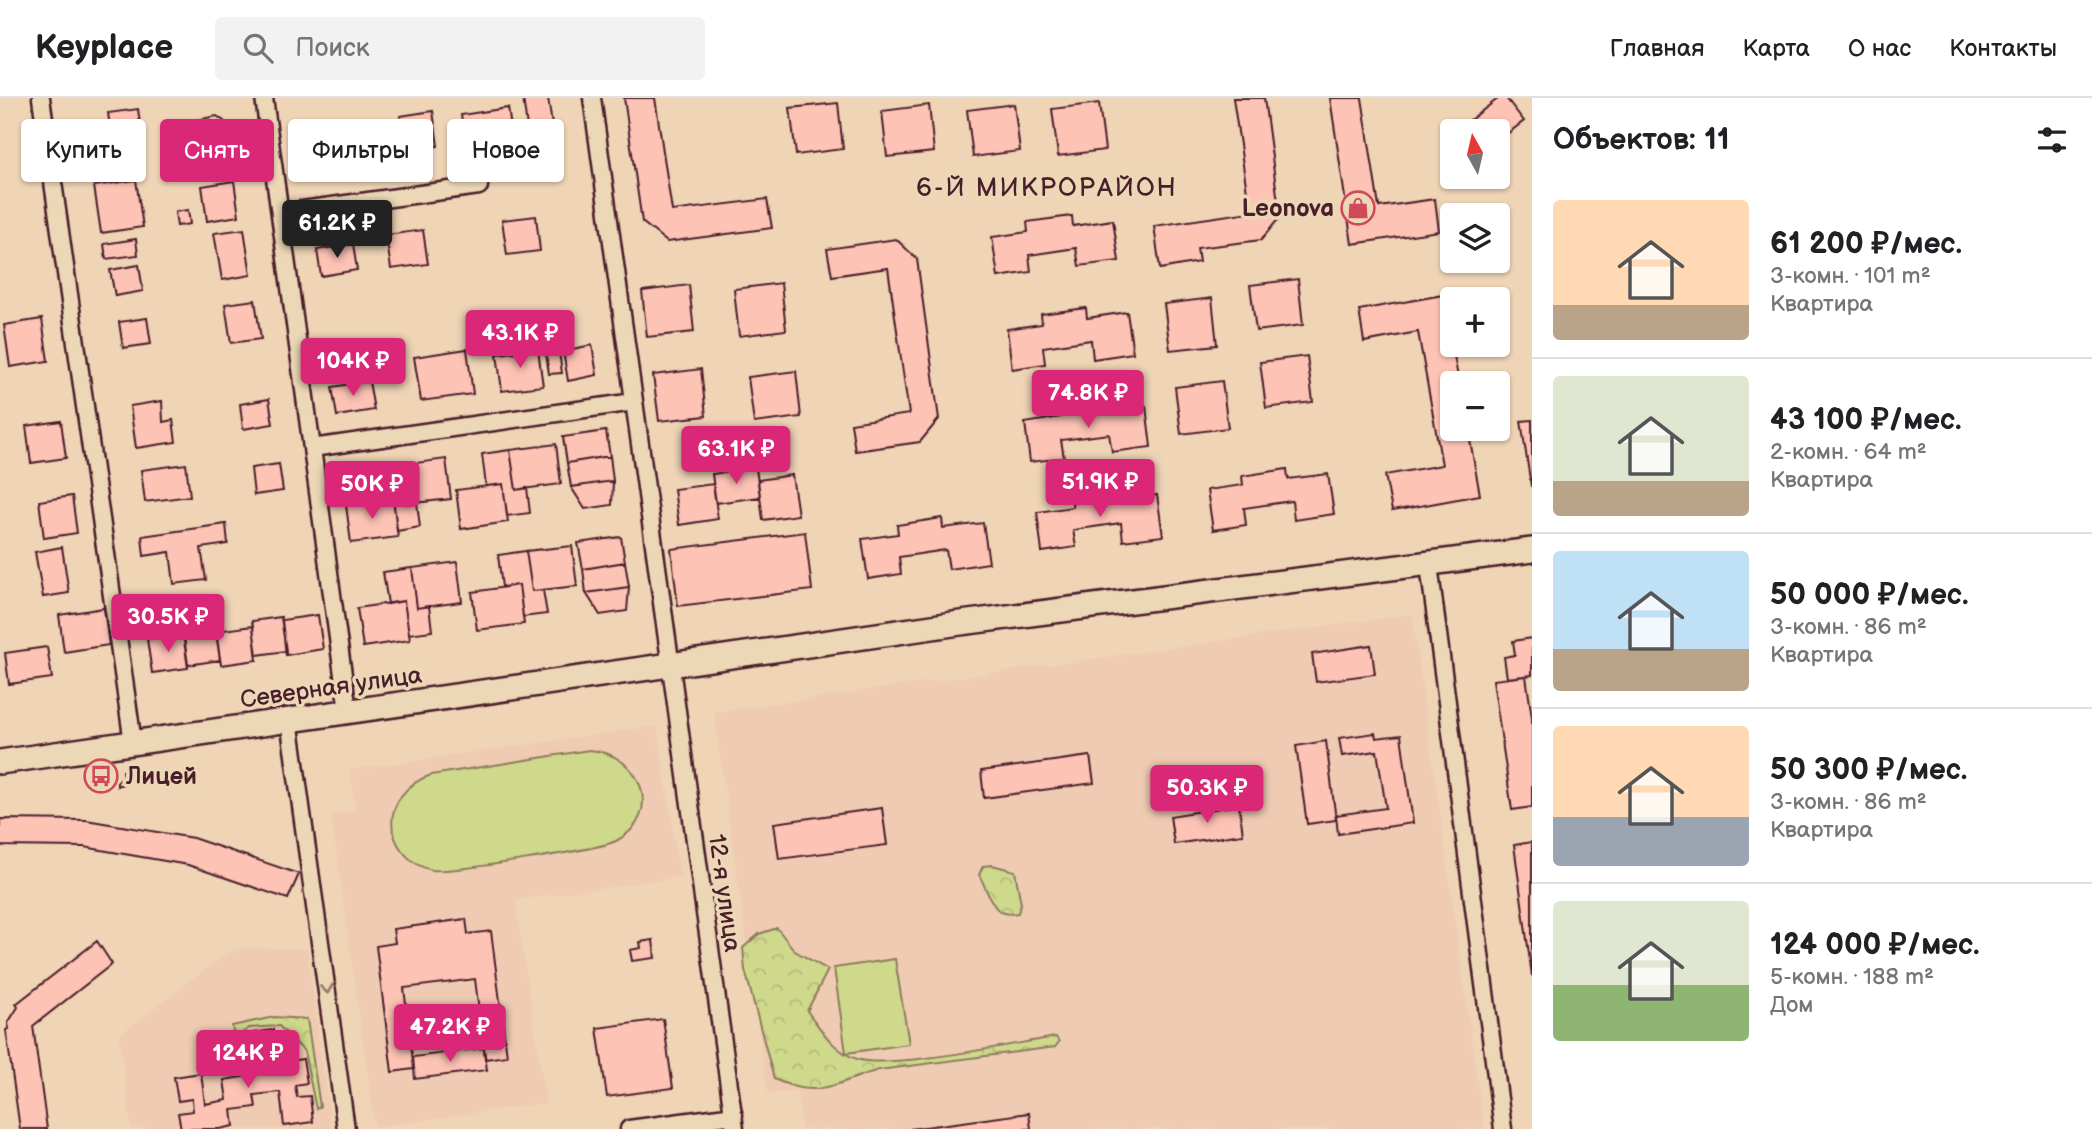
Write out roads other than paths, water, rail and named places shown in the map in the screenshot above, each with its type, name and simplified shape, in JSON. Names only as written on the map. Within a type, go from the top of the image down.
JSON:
[{"type":"street","points":[[41,98],[133,743]]},
{"type":"street","points":[[264,98],[348,711]]},
{"type":"street","name":"12-я улица","points":[[592,98],[734,1122]]},
{"type":"street","points":[[280,213],[479,186]]},
{"type":"street","points":[[312,448],[634,402]]},
{"type":"street","name":"Северная улица","points":[[0,762],[953,624],[1532,550]]},
{"type":"street","points":[[1429,565],[1503,1129]]},
{"type":"street","points":[[289,720],[346,1129]]},
{"type":"street","points":[[629,1129],[734,1122]]},
{"type":"place","name":"Leonova","points":[[1358,208]]},
{"type":"place","name":"Лицей","points":[[101,776]]},
{"type":"district","name":"6-Й МИКРОРАЙОН","points":[[1047,187]]}]
